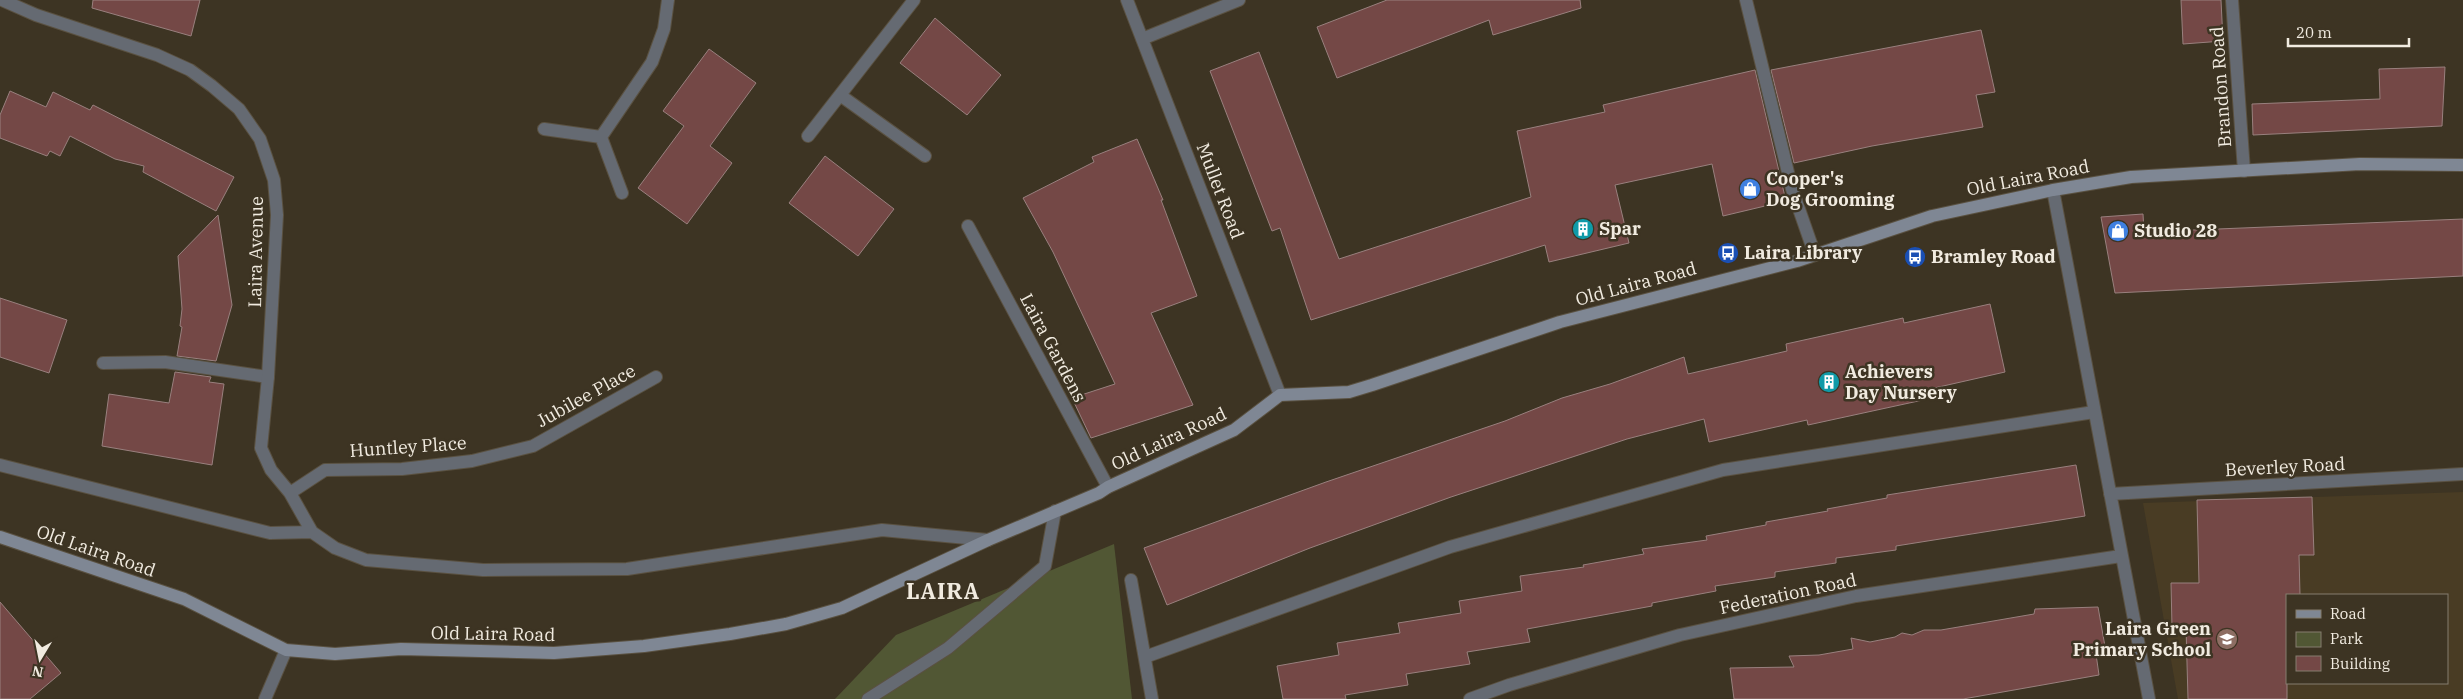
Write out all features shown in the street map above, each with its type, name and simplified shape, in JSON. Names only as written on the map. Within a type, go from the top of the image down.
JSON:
[{"type":"main road","name":"Old Laira Road","points":[[0,537],[184,599],[286,650],[335,654],[401,649],[554,653],[644,646],[730,634],[786,624],[842,608],[988,540],[1099,493],[1108,487],[1234,430],[1280,395],[1356,390],[1560,322],[1814,255],[1932,216],[2053,190],[2131,177],[2360,164],[2463,165]]},
{"type":"street","name":"Laira Avenue","points":[[2,0],[36,15],[156,55],[190,70],[239,109],[260,139],[274,180],[278,215],[268,377],[261,448],[272,470],[290,493],[312,532]]},
{"type":"street","points":[[601,137],[652,62],[664,30],[668,0]]},
{"type":"street","points":[[808,136],[914,0]]},
{"type":"street","name":"Mullet Road","points":[[1127,0],[1280,395]]},
{"type":"street","points":[[1142,39],[1239,0]]},
{"type":"street","points":[[1746,0],[1792,189],[1814,255]]},
{"type":"street","name":"Brandon Road","points":[[2232,0],[2244,171]]},
{"type":"street","points":[[840,95],[925,156]]},
{"type":"street","points":[[544,129],[601,137]]},
{"type":"street","points":[[601,137],[622,193]]},
{"type":"street","points":[[2053,190],[2120,556],[2149,699]]},
{"type":"street","name":"Laira Gardens","points":[[968,226],[1108,487]]},
{"type":"street","points":[[103,364],[166,362],[268,377]]},
{"type":"street","name":"Jubilee Place","points":[[533,446],[656,377]]},
{"type":"street","points":[[1145,657],[1450,547],[1723,470],[2094,412]]},
{"type":"street","name":"Huntley Place","points":[[290,493],[325,470],[402,469],[455,463],[472,461],[533,446]]},
{"type":"street","points":[[0,465],[270,532],[312,532]]},
{"type":"street","name":"Beverley Road","points":[[2110,494],[2463,474]]},
{"type":"street","points":[[868,699],[948,648],[1045,566],[1055,512]]},
{"type":"street","name":"Old Laira Road","points":[[312,532],[336,548],[366,560],[483,570],[628,569],[882,530],[988,540]]},
{"type":"street","name":"Federation Road","points":[[1470,699],[1509,684],[1680,635],[1856,596],[2120,556]]},
{"type":"street","points":[[1131,580],[1152,699]]},
{"type":"street","points":[[264,699],[286,650]]},
{"type":"shaded area","name":"Laira Green Primary School","points":[[2463,492],[2463,699],[2178,699],[2143,503]]},
{"type":"green space","points":[[1114,544],[1132,699],[835,699],[896,635]]},
{"type":"building","points":[[93,0],[200,0],[191,36],[92,8]]},
{"type":"building","points":[[1387,0],[1580,0],[1581,8],[1493,35],[1489,20],[1337,78],[1317,27]]},
{"type":"building","points":[[2181,0],[2221,0],[2223,41],[2183,44]]},
{"type":"building","points":[[935,18],[1001,75],[967,115],[900,63]]},
{"type":"building","points":[[1981,30],[1995,92],[1976,95],[1983,127],[1872,146],[1794,163],[1771,70]]},
{"type":"building","points":[[709,49],[756,83],[710,146],[732,163],[687,224],[638,188],[684,126],[663,111]]},
{"type":"building","points":[[1259,52],[1339,259],[1531,197],[1517,131],[1605,112],[1603,105],[1755,70],[1786,201],[1723,216],[1712,164],[1615,185],[1629,243],[1549,262],[1545,245],[1311,320],[1280,228],[1272,231],[1210,71]]},
{"type":"building","points":[[2445,67],[2442,126],[2253,135],[2252,104],[2380,99],[2379,69]]},
{"type":"building","points":[[10,91],[46,107],[53,92],[90,110],[93,105],[234,177],[216,211],[143,172],[144,166],[115,159],[70,136],[60,156],[50,151],[47,156],[0,138],[0,115]]},
{"type":"building","points":[[1137,139],[1163,200],[1161,200],[1197,296],[1151,313],[1193,405],[1091,438],[1072,398],[1115,384],[1053,252],[1023,198],[1094,162],[1092,157]]},
{"type":"building","points":[[825,156],[894,209],[858,256],[789,203]]},
{"type":"building","points":[[2143,214],[2144,232],[2463,219],[2463,276],[2115,293],[2101,217]]},
{"type":"building","points":[[218,215],[232,305],[216,361],[177,356],[182,327],[180,326],[182,309],[178,256]]},
{"type":"building","points":[[0,298],[67,320],[49,373],[0,357]]},
{"type":"building","points":[[1990,304],[2005,372],[1921,391],[1923,400],[1808,425],[1807,420],[1709,442],[1704,419],[1627,439],[1451,497],[1310,548],[1167,605],[1144,548],[1326,482],[1505,421],[1562,398],[1610,384],[1684,357],[1688,374],[1787,351],[1786,344],[1903,318],[1904,323]]},
{"type":"building","points":[[175,372],[211,377],[209,382],[224,384],[212,465],[102,446],[109,394],[169,403]]},
{"type":"building","points":[[2076,465],[2085,516],[1896,546],[1896,550],[1836,558],[1836,563],[1775,572],[1775,577],[1715,586],[1716,591],[1652,603],[1652,606],[1527,629],[1530,642],[1467,652],[1470,664],[1406,674],[1408,685],[1345,695],[1346,699],[1283,699],[1277,666],[1339,655],[1337,643],[1400,633],[1398,623],[1461,613],[1459,601],[1522,591],[1520,576],[1584,567],[1583,565],[1644,554],[1642,549],[1707,540],[1706,536],[1766,525],[1766,522],[1828,511],[1827,509],[1887,498],[1887,495]]},
{"type":"building","points":[[2312,497],[2314,555],[2299,555],[2300,594],[2286,594],[2287,699],[2188,699],[2186,627],[2172,627],[2171,583],[2199,583],[2197,500]]},
{"type":"building","points":[[0,602],[61,673],[30,699],[0,699]]},
{"type":"building","points":[[2098,607],[2106,652],[2096,654],[2099,675],[1963,699],[1734,699],[1730,668],[1794,667],[1789,656],[1819,655],[1853,649],[1851,638],[1870,642],[1895,637],[1902,633],[1912,635],[1924,630],[1941,630],[2034,614],[2035,609]]},
{"type":"place","name":"Cooper's Dog Grooming","points":[[1750,189]]},
{"type":"place","name":"Spar","points":[[1583,229]]},
{"type":"place","name":"Studio 28","points":[[2118,231]]},
{"type":"place","name":"Laira Library","points":[[1728,253]]},
{"type":"place","name":"Bramley Road","points":[[1915,257]]},
{"type":"place","name":"Achievers Day Nursery","points":[[1829,382]]},
{"type":"place","name":"Laira Green Primary School","points":[[2227,639]]},
{"type":"district","name":"LAIRA","points":[[943,591]]}]
